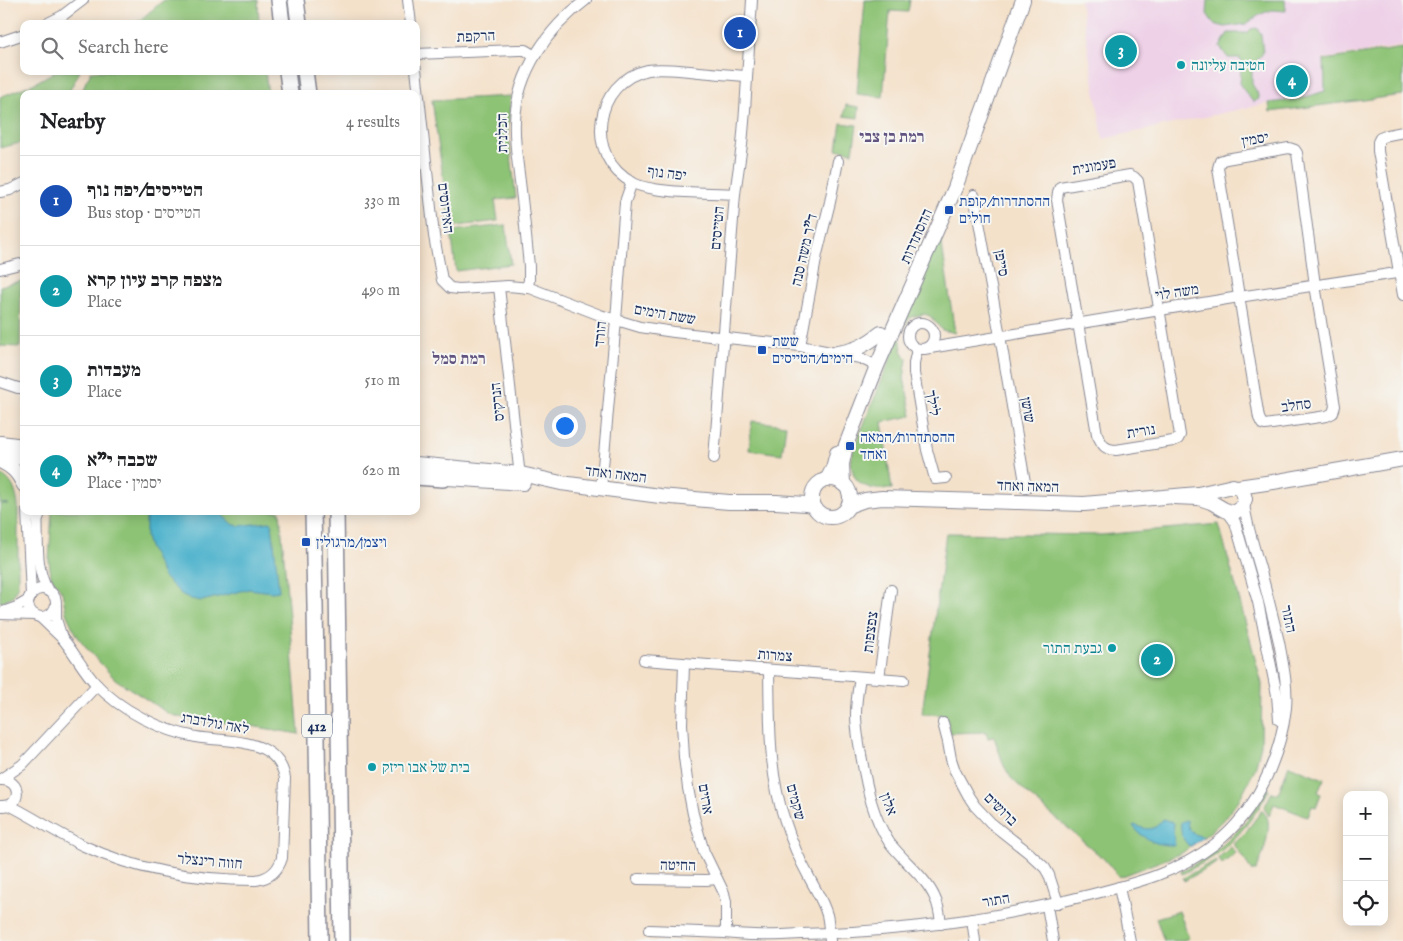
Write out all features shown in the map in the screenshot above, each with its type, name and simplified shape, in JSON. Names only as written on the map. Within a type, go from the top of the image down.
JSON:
[{"type":"main road","points":[[279,0],[282,20]]},
{"type":"main road","points":[[296,0],[298,20]]},
{"type":"main road","points":[[288,75],[290,90]]},
{"type":"main road","points":[[306,75],[307,90]]},
{"type":"main road","points":[[420,476],[443,479]]},
{"type":"main road","name":"412","points":[[311,515],[314,549],[320,941]]},
{"type":"main road","name":"412","points":[[336,515],[342,941]]},
{"type":"main road","points":[[338,716],[343,515]]},
{"type":"street","points":[[54,20],[83,0]]},
{"type":"street","points":[[408,0],[410,20]]},
{"type":"street","name":"הכלנית","points":[[526,288],[529,281],[530,266],[515,134],[515,121],[522,85],[535,56],[552,30],[586,0]]},
{"type":"street","name":"הטייסים","points":[[714,458],[734,194],[742,145],[752,0]]},
{"type":"street","name":"ההסתדרות","points":[[846,487],[842,464],[846,444],[881,334],[947,184],[1012,0]]},
{"type":"street","name":"ההסתדרות","points":[[827,480],[833,468],[850,408],[873,364],[955,188],[1023,0]]},
{"type":"street","points":[[0,42],[20,35]]},
{"type":"street","name":"הרקפת","points":[[420,54],[518,50],[530,52],[535,56]]},
{"type":"street","name":"יפה נוף","points":[[734,194],[665,190],[641,186],[632,182],[621,175],[607,158],[600,133],[601,120],[614,92],[625,82],[647,70],[663,69],[746,76]]},
{"type":"street","name":"האירוסים","points":[[417,75],[418,90]]},
{"type":"street","name":"האירוסים","points":[[420,106],[434,236],[442,280],[450,288]]},
{"type":"street","points":[[1403,132],[1388,134],[1380,138],[1378,142],[1378,151],[1401,272],[1403,295]]},
{"type":"street","name":"יסמין","points":[[1239,297],[1218,168],[1220,161],[1290,148],[1297,153],[1315,285]]},
{"type":"street","name":"ד\"ר משה סנה","points":[[800,346],[817,254],[838,161]]},
{"type":"street","name":"פעמונית","points":[[1077,323],[1058,192],[1060,188],[1130,175],[1138,181],[1160,310]]},
{"type":"street","name":"הורד","points":[[600,489],[625,202],[632,182]]},
{"type":"street","points":[[0,192],[20,185]]},
{"type":"street","name":"סייפן","points":[[974,195],[1000,336]]},
{"type":"street","points":[[0,269],[20,264]]},
{"type":"street","name":"משה לוי","points":[[921,349],[1401,272]]},
{"type":"street","name":"סחלב","points":[[1239,297],[1262,424],[1327,416],[1333,413],[1335,406],[1315,285]]},
{"type":"street","name":"ששת הימים","points":[[450,288],[508,286],[526,288],[600,315],[652,329],[800,346],[837,353],[873,364]]},
{"type":"street","name":"הנרקיס","points":[[499,287],[522,478]]},
{"type":"street","name":"נורית","points":[[1077,323],[1097,434],[1101,443],[1107,449],[1116,450],[1173,441],[1180,436],[1160,310]]},
{"type":"street","points":[[932,329],[934,340],[928,347],[921,349],[910,343],[908,335],[910,331],[914,326],[922,323],[929,326],[932,329],[937,336],[956,343]]},
{"type":"street","points":[[837,353],[846,352],[865,345],[881,334]]},
{"type":"street","name":"שושן","points":[[1000,336],[1026,488]]},
{"type":"street","name":"לילך","points":[[921,349],[914,363],[914,373],[927,450],[935,479],[946,478]]},
{"type":"street","points":[[0,382],[20,388]]},
{"type":"street","points":[[0,443],[20,446]]},
{"type":"street","points":[[0,455],[20,458]]},
{"type":"street","name":"המאה ואחד","points":[[848,506],[865,500],[882,498],[1084,504],[1209,493],[1238,494],[1253,492],[1261,486],[1273,482],[1403,459]]},
{"type":"street","points":[[0,462],[11,467],[20,478]]},
{"type":"street","name":"המאה ואחד","points":[[420,465],[660,496],[729,502],[788,504],[813,499]]},
{"type":"street","name":"המאה ואחד","points":[[443,479],[522,478]]},
{"type":"street","points":[[827,480],[838,481],[846,487],[850,495],[848,506],[842,514],[833,517],[821,514],[813,499],[816,486],[827,480]]},
{"type":"street","name":"המאה ואחד","points":[[846,487],[882,498]]},
{"type":"street","points":[[1222,490],[1238,494],[1239,510],[1231,512],[1225,510],[1219,501],[1222,490]]},
{"type":"street","name":"התור","points":[[649,930],[682,936],[726,933],[754,938],[829,937],[900,930],[1006,914],[1119,888],[1171,871],[1202,854],[1226,836],[1246,812],[1262,786],[1269,773],[1286,709],[1285,680],[1270,604],[1248,522],[1238,494]]},
{"type":"street","name":"המאה ואחד","points":[[1173,496],[1199,498],[1225,510]]},
{"type":"street","name":"התור","points":[[1225,510],[1236,522],[1258,602],[1277,695],[1280,730],[1278,744]]},
{"type":"street","points":[[0,613],[49,615],[56,607],[54,596],[48,591],[40,573],[35,515]]},
{"type":"street","points":[[35,515],[30,597],[28,603],[30,610],[38,616]]},
{"type":"street","points":[[0,613],[17,606],[41,590],[48,591]]},
{"type":"street","name":"צפצפות","points":[[879,678],[891,590]]},
{"type":"street","name":"לאה גולדברג","points":[[56,607],[56,620],[62,639]]},
{"type":"street","name":"לאה גולדברג","points":[[38,616],[62,639],[97,685],[129,710],[159,726],[179,733],[197,738],[252,744],[262,747],[276,758]]},
{"type":"street","name":"צמרות","points":[[644,660],[904,680]]},
{"type":"street","name":"ארזים","points":[[684,664],[682,724],[688,788],[697,832],[704,852],[724,893],[726,902],[726,933]]},
{"type":"street","name":"שקמים","points":[[769,670],[772,755],[781,809],[796,850],[824,906],[828,920],[829,937]]},
{"type":"street","name":"אלון","points":[[860,676],[856,706],[857,727],[872,808],[889,841],[899,855],[932,892],[938,905],[941,924]]},
{"type":"street","points":[[0,780],[22,765],[97,685]]},
{"type":"street","name":"ברושים","points":[[944,723],[953,765],[963,788],[975,806],[995,827],[1045,868],[1058,903]]},
{"type":"street","name":"חווה רינצלר","points":[[9,803],[83,846],[116,859],[148,868],[200,877],[245,880],[263,879],[278,868],[283,851],[285,778],[276,758]]},
{"type":"street","points":[[15,786],[22,765]]},
{"type":"street","points":[[0,780],[9,780],[15,786],[17,794],[9,803]]},
{"type":"street","name":"החיטה","points":[[638,879],[717,879]]},
{"type":"street","points":[[1119,888],[1130,941]]},
{"type":"street","points":[[1047,906],[1053,941]]},
{"type":"street","points":[[972,920],[976,941]]},
{"type":"street","points":[[900,930],[901,941]]},
{"type":"shaded area","points":[[1080,0],[1403,0],[1403,46],[1323,59],[1325,91],[1301,99],[1269,103],[1103,139]]},
{"type":"green space","points":[[164,0],[258,0],[259,20],[140,20]]},
{"type":"green space","points":[[865,0],[910,0],[908,12],[890,11],[883,97],[857,94]]},
{"type":"green space","points":[[1208,0],[1285,0],[1286,11],[1272,10],[1261,14],[1246,24],[1225,27],[1214,24],[1207,14]]},
{"type":"green space","points":[[1257,28],[1261,34],[1263,53],[1252,67],[1252,84],[1259,99],[1253,102],[1240,85],[1240,58],[1228,58],[1220,47],[1228,33],[1247,33],[1251,29]]},
{"type":"green space","points":[[1403,48],[1403,95],[1270,112],[1269,103],[1300,99],[1325,91],[1324,60]]},
{"type":"green space","points":[[49,75],[78,75],[70,90],[20,90],[20,143],[0,148],[0,97],[33,84]]},
{"type":"green space","points":[[90,75],[266,75],[267,90],[83,90]]},
{"type":"green space","points":[[511,96],[508,128],[516,198],[495,200],[498,221],[450,227],[432,100]]},
{"type":"green space","points":[[846,105],[859,107],[858,118],[844,116]]},
{"type":"green space","points":[[841,123],[857,125],[853,152],[837,149]]},
{"type":"green space","points":[[506,225],[511,264],[456,271],[451,231]]},
{"type":"green space","points":[[940,231],[955,333],[942,330],[930,316],[924,314],[911,317],[902,327]]},
{"type":"green space","points":[[20,281],[20,347],[0,346],[0,286]]},
{"type":"green space","points":[[900,335],[902,350],[907,359],[904,378],[912,416],[882,422],[892,489],[874,489],[858,481],[853,473],[851,462],[853,451]]},
{"type":"green space","points":[[752,421],[786,425],[782,454],[749,450]]},
{"type":"green space","points":[[0,474],[13,487],[18,505],[18,585],[13,596],[0,603],[0,504],[9,504],[0,503]]},
{"type":"green space","points":[[52,515],[280,515],[299,734],[233,723],[194,721],[169,714],[115,679],[78,637],[66,613],[62,592],[51,576],[49,561]]},
{"type":"green space","points":[[1219,524],[1262,684],[1261,745],[1256,765],[1239,800],[1226,817],[1209,833],[1182,853],[1119,877],[1104,859],[1011,778],[1004,766],[994,737],[988,738],[986,732],[950,733],[946,715],[922,714],[946,533],[1101,535]]},
{"type":"green space","points":[[1289,765],[1324,779],[1318,792],[1321,794],[1316,807],[1312,806],[1308,817],[1274,804],[1269,816],[1264,808],[1272,792],[1278,794]]},
{"type":"green space","points":[[1267,789],[1269,790],[1258,809],[1230,843],[1213,857],[1182,874],[1181,871],[1205,858],[1232,836],[1247,819]]},
{"type":"green space","points":[[1262,810],[1267,817],[1267,836],[1256,871],[1252,871],[1234,844]]},
{"type":"green space","points":[[1231,847],[1236,853],[1222,864],[1218,858]]},
{"type":"green space","points":[[1216,860],[1217,863],[1184,881],[1183,878]]},
{"type":"green space","points":[[1179,911],[1189,938],[1181,941],[1164,941],[1156,918]]},
{"type":"water","points":[[146,515],[222,515],[232,524],[239,526],[272,523],[279,591],[249,589],[202,601],[191,599],[181,594],[164,577],[146,537]]},
{"type":"water","points":[[1163,819],[1174,823],[1175,845],[1151,841],[1133,826],[1150,829]]},
{"type":"water","points":[[1187,820],[1188,827],[1192,832],[1204,837],[1190,847],[1182,836],[1181,829],[1181,822]]},
{"type":"place","name":"הטייסים/יפה נוף","points":[[740,33]]},
{"type":"place","name":"מעבדות","points":[[1121,51]]},
{"type":"place","name":"חטיבה עליונה","points":[[1181,65]]},
{"type":"place","name":"שכבה י\"א","points":[[1292,81]]},
{"type":"place","name":"ההסתדרות/קופת חולים","points":[[949,210]]},
{"type":"place","name":"ששת הימים/הטייסים","points":[[762,350]]},
{"type":"place","name":"ההסתדרות/המאה ואחד","points":[[850,446]]},
{"type":"place","name":"ויצמן/מרגולין","points":[[306,542]]},
{"type":"place","name":"גבעת התור","points":[[1112,648]]},
{"type":"place","name":"מצפה קרב עיון קרא","points":[[1157,660]]},
{"type":"place","name":"בית של אבו ריזק","points":[[372,767]]},
{"type":"district","name":"רמת בן צבי","points":[[892,136]]},
{"type":"district","name":"רמת סמל","points":[[459,358]]}]
